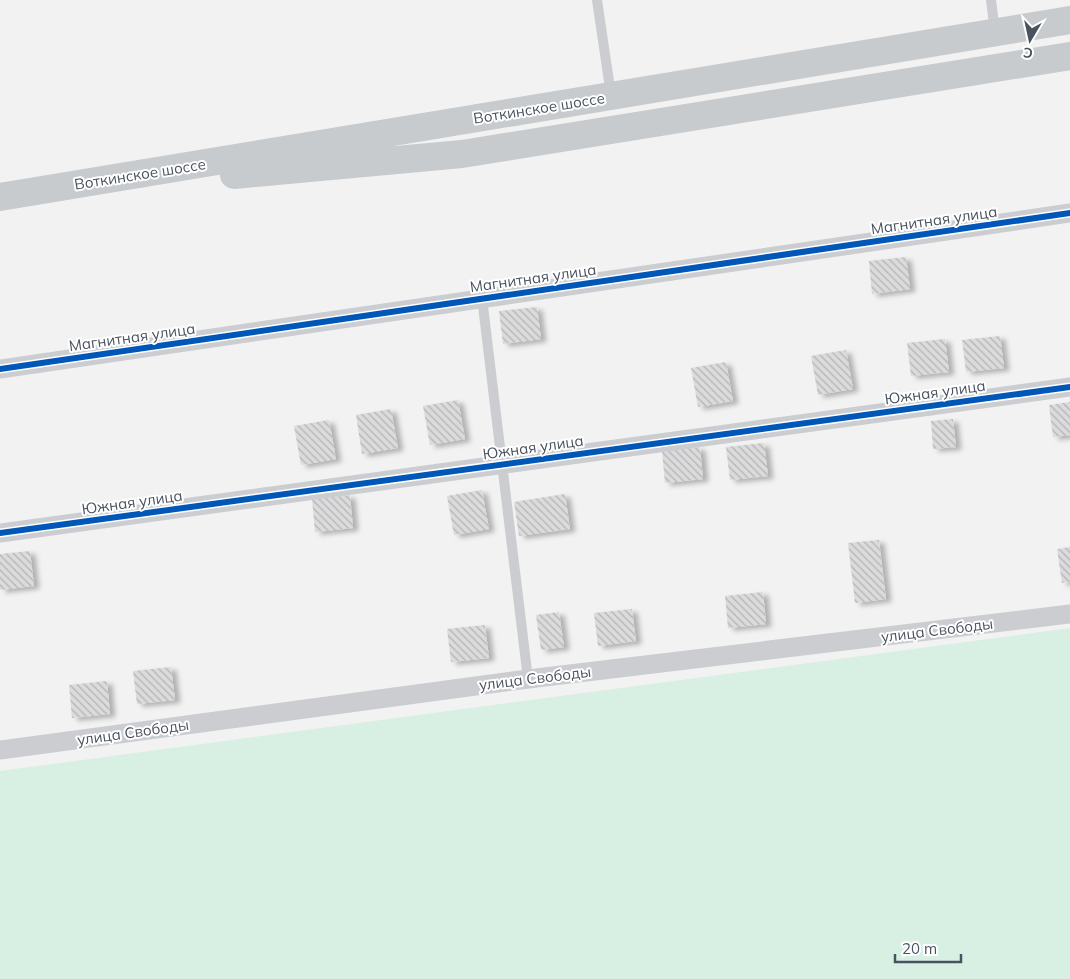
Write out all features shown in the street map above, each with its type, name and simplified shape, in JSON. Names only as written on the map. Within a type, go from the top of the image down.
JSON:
[{"type":"main road","name":"Воткинское шоссе","points":[[4,196],[1070,20]]},
{"type":"main road","name":"Воткинское шоссе","points":[[4,196],[462,154],[1070,56]]},
{"type":"street","name":"Магнитная улица","points":[[0,369],[1070,213]]},
{"type":"street","name":"Южная улица","points":[[0,533],[1070,387]]},
{"type":"street","name":"улица Свободы","points":[[0,750],[528,679],[1070,614]]},
{"type":"lane","points":[[597,0],[611,96]]},
{"type":"lane","points":[[991,0],[995,33]]},
{"type":"lane","points":[[482,298],[528,679]]},
{"type":"green space","points":[[1070,628],[1070,979],[0,979],[0,771]]},
{"type":"building","points":[[906,257],[910,289],[872,294],[869,261]]},
{"type":"building","points":[[537,307],[541,339],[503,344],[499,311]]},
{"type":"building","points":[[1000,336],[1004,368],[966,372],[962,340]]},
{"type":"building","points":[[945,339],[949,372],[911,376],[907,343]]},
{"type":"building","points":[[846,350],[853,389],[818,395],[811,356]]},
{"type":"building","points":[[726,362],[733,401],[698,407],[691,368]]},
{"type":"building","points":[[458,400],[465,439],[430,445],[423,406]]},
{"type":"building","points":[[1070,402],[1070,435],[1053,437],[1049,405]]},
{"type":"building","points":[[391,409],[398,448],[362,454],[356,415]]},
{"type":"building","points":[[953,419],[956,447],[933,449],[931,421]]},
{"type":"building","points":[[329,420],[336,459],[301,465],[294,426]]},
{"type":"building","points":[[764,443],[768,476],[730,480],[726,447]]},
{"type":"building","points":[[700,447],[703,479],[665,483],[662,451]]},
{"type":"building","points":[[482,490],[489,529],[454,535],[447,496]]},
{"type":"building","points":[[565,494],[570,529],[519,536],[514,502]]},
{"type":"building","points":[[350,495],[353,528],[315,532],[312,499]]},
{"type":"building","points":[[879,540],[886,599],[855,603],[848,543]]},
{"type":"building","points":[[1070,547],[1070,582],[1062,583],[1057,549]]},
{"type":"building","points":[[30,551],[34,586],[0,590],[0,554]]},
{"type":"building","points":[[763,592],[766,624],[728,628],[725,596]]},
{"type":"building","points":[[632,609],[636,641],[598,646],[594,613]]},
{"type":"building","points":[[559,612],[564,647],[541,650],[536,615]]},
{"type":"building","points":[[485,625],[489,658],[451,662],[447,629]]},
{"type":"building","points":[[171,667],[175,700],[137,704],[133,671]]},
{"type":"building","points":[[107,681],[110,714],[72,718],[69,685]]},
{"type":"cycle path","points":[[0,369],[1070,213]]},
{"type":"cycle path","points":[[0,533],[1070,387]]}]
